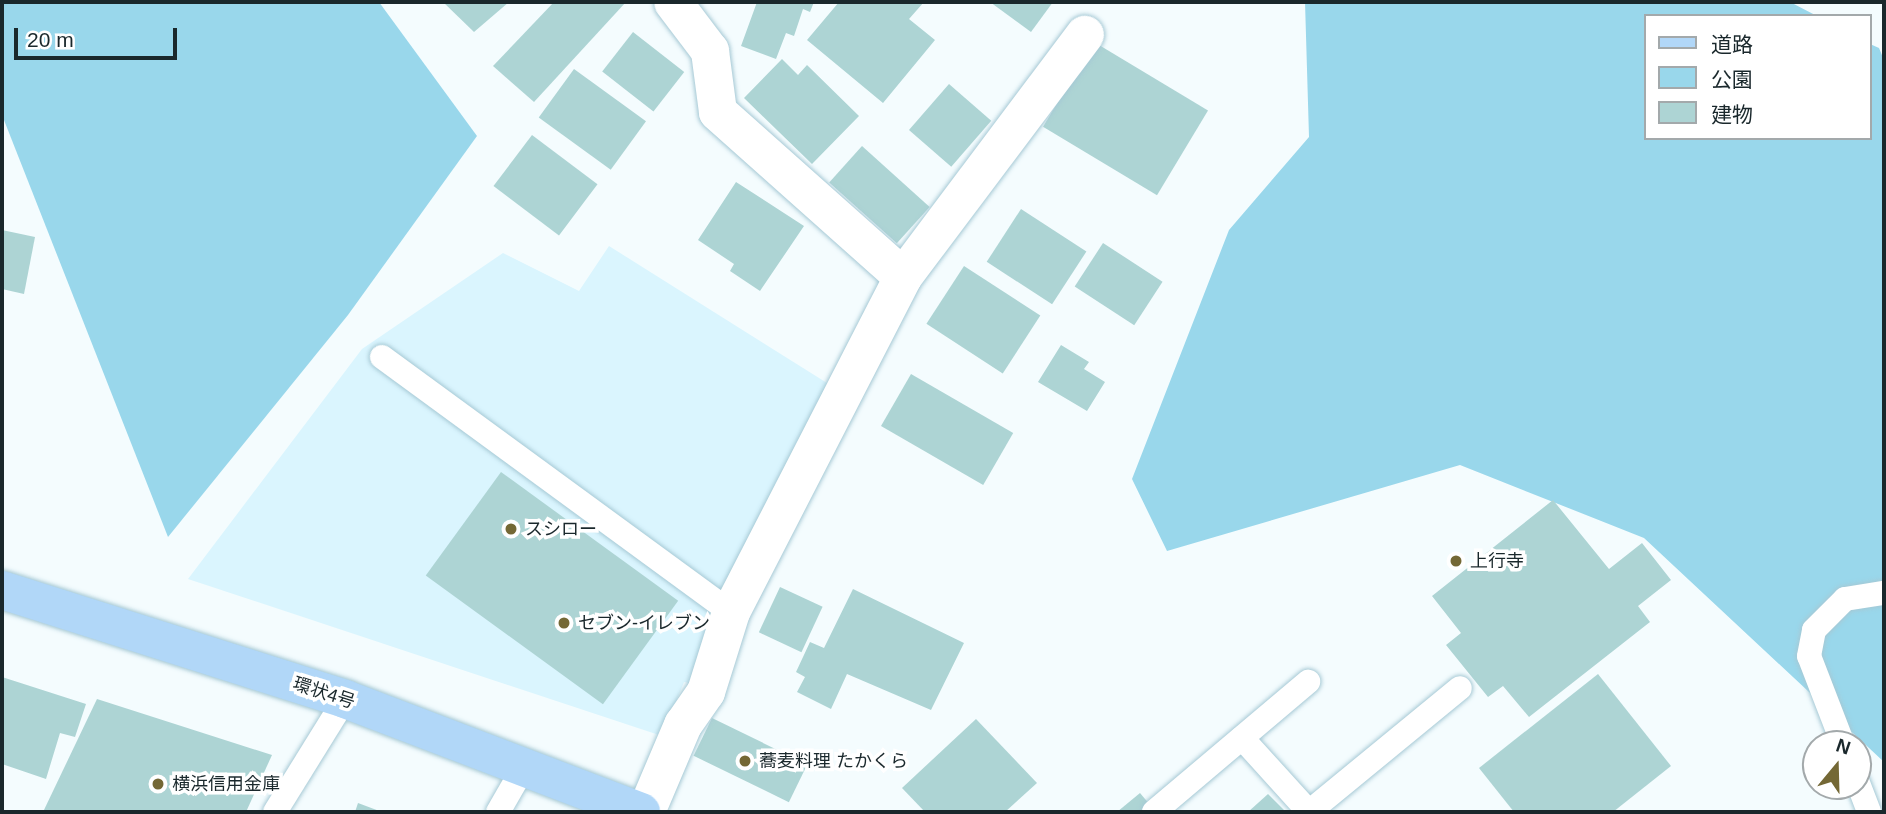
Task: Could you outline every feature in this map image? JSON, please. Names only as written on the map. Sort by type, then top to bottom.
[{"type":"main road","name":"環状4号","points":[[2,590],[345,699],[644,812]]},
{"type":"street","points":[[673,2],[710,51],[718,112],[904,277]]},
{"type":"street","points":[[644,812],[683,725],[706,692],[731,612],[904,277],[1085,35]]},
{"type":"lane","points":[[382,357],[731,612]]},
{"type":"lane","points":[[1838,730],[1809,656],[1814,630],[1845,599],[1884,593]]},
{"type":"lane","points":[[1154,812],[1308,682]]},
{"type":"lane","points":[[1242,738],[1309,812],[1460,688]]},
{"type":"lane","points":[[275,812],[345,699]]},
{"type":"lane","points":[[498,812],[525,765]]},
{"type":"shaded area","points":[[609,246],[827,383],[697,684],[684,682],[662,736],[188,579],[362,349],[503,253],[579,291]]},
{"type":"green space","points":[[2,2],[379,2],[477,136],[348,315],[168,537],[2,115]]},
{"type":"green space","points":[[1305,2],[1790,2],[1813,14],[1644,14],[1644,140],[1872,140],[1872,45],[1879,48],[1884,60],[1884,762],[1872,751],[1872,730],[1850,730],[1644,538],[1460,465],[1167,551],[1132,479],[1229,230],[1309,137]]},
{"type":"building","points":[[443,2],[509,2],[474,32]]},
{"type":"building","points":[[554,2],[626,2],[534,102],[493,66]]},
{"type":"building","points":[[757,2],[814,2],[810,12],[803,9],[794,36],[786,33],[776,59],[741,46]]},
{"type":"building","points":[[839,2],[924,2],[909,19],[935,40],[883,103],[807,40]]},
{"type":"building","points":[[990,2],[1053,2],[1031,32]]},
{"type":"building","points":[[633,32],[684,72],[653,111],[602,71]]},
{"type":"building","points":[[1094,42],[1208,111],[1157,195],[1043,127]]},
{"type":"building","points":[[782,59],[798,75],[807,65],[859,116],[812,164],[744,98]]},
{"type":"building","points":[[574,69],[646,121],[611,170],[539,118]]},
{"type":"building","points":[[949,84],[991,121],[951,167],[909,130]]},
{"type":"building","points":[[532,135],[597,184],[559,235],[493,186]]},
{"type":"building","points":[[862,146],[930,207],[897,243],[829,182]]},
{"type":"building","points":[[736,182],[804,226],[760,291],[730,271],[734,264],[698,240]]},
{"type":"building","points":[[1021,209],[1086,251],[1052,304],[987,262]]},
{"type":"building","points":[[2,230],[35,237],[24,294],[2,289]]},
{"type":"building","points":[[1103,243],[1163,282],[1134,325],[1075,287]]},
{"type":"building","points":[[964,266],[1040,316],[1003,373],[926,324]]},
{"type":"building","points":[[1061,345],[1089,362],[1084,369],[1105,382],[1087,411],[1038,382]]},
{"type":"building","points":[[911,374],[1013,433],[983,485],[881,426]]},
{"type":"building","points":[[501,472],[678,601],[603,704],[426,576]]},
{"type":"building","points":[[1553,500],[1609,569],[1642,543],[1671,580],[1638,606],[1650,622],[1529,717],[1503,686],[1488,697],[1446,645],[1461,633],[1432,596]]},
{"type":"building","points":[[780,587],[823,607],[801,652],[759,632]]},
{"type":"building","points":[[853,589],[964,643],[931,710],[847,674],[831,709],[797,692],[805,677],[796,672],[810,642],[824,648]]},
{"type":"building","points":[[1598,674],[1671,766],[1613,812],[1514,812],[1479,768]]},
{"type":"building","points":[[2,677],[86,704],[75,737],[60,733],[46,779],[2,764]]},
{"type":"building","name":"横浜信用金庫","points":[[97,699],[272,755],[246,812],[43,812]]},
{"type":"building","points":[[712,718],[807,764],[789,802],[694,756]]},
{"type":"building","points":[[976,719],[1037,783],[1005,812],[925,812],[902,788]]},
{"type":"building","points":[[1140,793],[1156,812],[1117,812]]},
{"type":"building","points":[[1268,794],[1286,812],[1248,812]]},
{"type":"building","points":[[358,803],[382,812],[355,812]]},
{"type":"place","name":"スシロー","points":[[511,529]]},
{"type":"place","name":"上行寺","points":[[1456,561]]},
{"type":"place","name":"セブン-イレブン","points":[[564,623]]},
{"type":"place","name":"蕎麦料理 たかくら","points":[[745,761]]},
{"type":"place","name":"横浜信用金庫","points":[[158,784]]}]
